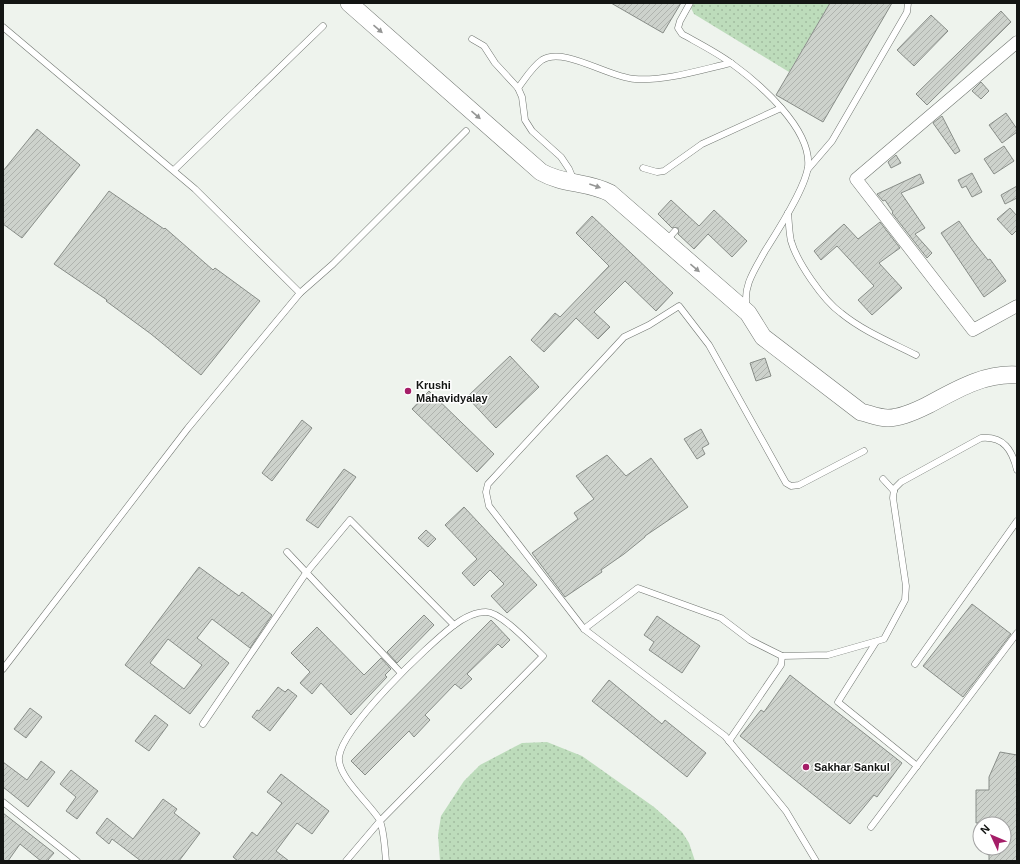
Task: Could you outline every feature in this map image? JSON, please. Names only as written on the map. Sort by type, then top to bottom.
[{"type":"main road","points":[[349,3],[542,172],[553,179],[587,184],[610,193],[670,236],[748,313],[763,337],[861,412],[876,417],[889,418],[901,416],[918,410],[976,381],[1008,374],[1017,375]]},
{"type":"street","points":[[1017,42],[856,179],[973,330],[1017,306]]},
{"type":"lane","points":[[690,3],[680,21],[678,28],[682,34],[731,63],[781,108],[800,134],[807,151],[808,168]]},
{"type":"lane","points":[[748,313],[745,300],[749,282],[788,213],[808,168],[832,141],[907,12],[908,3]]},
{"type":"lane","points":[[174,170],[323,26]]},
{"type":"lane","points":[[3,27],[174,170],[236,228],[300,293]]},
{"type":"lane","points":[[472,39],[484,46],[495,63],[518,88],[522,97],[525,120],[532,131],[561,156],[569,169],[574,183]]},
{"type":"lane","points":[[518,88],[532,69],[543,60],[555,56],[568,58],[619,77],[635,79],[656,79],[731,63]]},
{"type":"lane","points":[[643,168],[657,172],[664,171],[702,144],[781,108]]},
{"type":"lane","points":[[3,669],[188,428],[300,293],[333,264],[466,130]]},
{"type":"lane","points":[[788,213],[790,240],[796,254],[812,281],[840,313],[872,333],[916,355]]},
{"type":"lane","points":[[816,861],[786,811],[725,736],[584,629],[488,506],[486,492],[488,484],[624,337],[649,325],[679,306],[709,344],[783,480],[791,486],[800,485],[864,451]]},
{"type":"lane","points":[[584,629],[638,588],[721,618],[750,640],[782,656],[828,655],[884,640],[905,600],[906,586],[893,498],[894,491],[901,482],[981,438],[991,437],[1001,441],[1008,448],[1017,470]]},
{"type":"lane","points":[[883,479],[894,491]]},
{"type":"lane","points":[[203,724],[306,573],[350,520],[454,625]]},
{"type":"lane","points":[[915,664],[1017,521]]},
{"type":"lane","points":[[287,552],[401,674]]},
{"type":"lane","points":[[346,861],[380,821],[543,656],[498,616],[488,612],[476,613],[454,625],[401,674],[359,720],[342,743],[339,758],[343,773],[380,821],[386,861]]},
{"type":"lane","points":[[871,827],[1017,633]]},
{"type":"lane","points":[[876,642],[838,702],[917,766]]},
{"type":"lane","points":[[729,741],[781,665],[782,656]]},
{"type":"lane","points":[[3,802],[77,861]]},
{"type":"green space","points":[[694,3],[830,3],[789,72],[694,14],[691,8]]},
{"type":"green space","points":[[547,742],[582,756],[654,807],[682,832],[689,843],[695,861],[440,861],[438,835],[441,816],[464,781],[480,765],[522,743]]},
{"type":"building","points":[[611,3],[681,3],[663,33]]},
{"type":"building","points":[[830,3],[892,3],[823,122],[776,95]]},
{"type":"building","points":[[1001,11],[1011,22],[927,105],[916,94]]},
{"type":"building","points":[[931,15],[948,31],[914,66],[897,50]]},
{"type":"building","points":[[981,82],[989,91],[981,99],[972,91]]},
{"type":"building","points":[[1006,113],[1017,129],[1017,132],[1002,143],[989,125]]},
{"type":"building","points":[[942,116],[960,151],[955,154],[933,123]]},
{"type":"building","points":[[37,129],[80,165],[22,238],[3,224],[3,171]]},
{"type":"building","points":[[1004,146],[1014,161],[994,174],[984,159]]},
{"type":"building","points":[[896,155],[901,163],[891,168],[888,162]]},
{"type":"building","points":[[972,173],[982,192],[972,197],[966,186],[962,188],[958,180]]},
{"type":"building","points":[[920,174],[924,183],[901,193],[925,228],[915,234],[932,253],[927,258],[892,213],[893,212],[885,200],[883,201],[877,194]]},
{"type":"building","points":[[1017,186],[1017,198],[1005,204],[1001,195]]},
{"type":"building","points":[[109,191],[164,229],[165,228],[213,270],[215,268],[260,301],[201,375],[151,334],[106,301],[107,300],[54,264]]},
{"type":"building","points":[[671,200],[699,226],[714,210],[747,241],[732,257],[708,234],[694,249],[678,234],[678,228],[672,228],[658,214]]},
{"type":"building","points":[[1010,208],[1017,216],[1017,230],[1012,235],[997,219]]},
{"type":"building","points":[[592,216],[673,293],[656,311],[625,281],[594,312],[610,327],[598,339],[576,318],[544,352],[531,340],[555,313],[560,317],[609,266],[576,233]]},
{"type":"building","points":[[959,221],[973,241],[988,260],[990,259],[1006,281],[984,297],[941,233]]},
{"type":"building","points":[[880,222],[900,248],[879,263],[902,288],[872,315],[858,300],[874,286],[837,246],[821,260],[814,251],[844,224],[858,239]]},
{"type":"building","points":[[510,356],[539,387],[496,428],[467,397]]},
{"type":"building","points":[[765,358],[771,376],[756,381],[750,363]]},
{"type":"building","points":[[429,391],[494,454],[477,472],[412,409]]},
{"type":"building","points":[[302,420],[312,428],[272,481],[262,473]]},
{"type":"building","points":[[701,429],[709,444],[702,448],[705,454],[697,459],[684,439]]},
{"type":"building","points":[[607,455],[626,476],[651,458],[688,507],[645,536],[624,554],[601,570],[602,572],[565,597],[532,553],[578,519],[574,513],[594,499],[576,476]]},
{"type":"building","points":[[344,469],[356,477],[318,528],[306,520]]},
{"type":"building","points":[[464,507],[537,585],[507,613],[491,596],[504,584],[490,570],[474,586],[462,573],[477,559],[445,525]]},
{"type":"building","points":[[426,530],[436,539],[428,547],[418,538]]},
{"type":"building","points":[[199,567],[239,596],[242,592],[272,615],[250,648],[212,619],[197,638],[229,663],[190,714],[125,665]],"holes":[[[168,639],[202,665],[184,689],[150,663]]]},
{"type":"building","points":[[972,604],[1011,634],[963,697],[923,666]]},
{"type":"building","points":[[424,615],[434,625],[397,663],[387,652]]},
{"type":"building","points":[[657,616],[700,646],[682,673],[649,650],[654,642],[644,635]]},
{"type":"building","points":[[491,620],[510,640],[502,648],[498,644],[467,674],[472,679],[461,689],[455,684],[425,715],[430,720],[414,737],[409,731],[365,775],[351,761]]},
{"type":"building","points":[[317,627],[364,675],[381,658],[391,669],[385,675],[387,677],[351,715],[321,683],[312,694],[300,683],[310,672],[291,653]]},
{"type":"building","points":[[790,675],[902,763],[877,797],[874,795],[850,824],[740,736],[761,710],[764,712]]},
{"type":"building","points":[[609,680],[662,724],[665,720],[706,753],[687,777],[592,701]]},
{"type":"building","points":[[278,687],[285,692],[288,689],[297,696],[270,731],[252,717],[257,710],[259,711]]},
{"type":"building","points":[[30,708],[42,717],[26,738],[14,729]]},
{"type":"building","points":[[155,715],[168,725],[149,751],[135,741]]},
{"type":"building","points":[[1000,752],[1017,755],[1017,861],[989,861],[989,856],[1012,856],[1012,816],[976,816],[976,790],[989,790],[989,777]]},
{"type":"building","points":[[41,761],[55,772],[28,807],[3,787],[3,762],[27,780]]},
{"type":"building","points":[[71,770],[98,791],[77,819],[66,811],[76,797],[60,784]]},
{"type":"building","points":[[281,774],[329,811],[312,834],[297,823],[276,851],[289,861],[238,861],[233,857],[252,832],[257,836],[282,803],[267,792]]},
{"type":"building","points":[[163,799],[177,809],[174,813],[200,833],[179,861],[141,861],[112,839],[109,844],[96,833],[107,818],[133,839]]},
{"type":"building","points":[[3,813],[54,853],[47,861],[41,861],[20,844],[8,861],[3,861]]},
{"type":"place","name":"Krushi Mahavidyalay","points":[[408,391]]},
{"type":"place","name":"Sakhar Sankul","points":[[806,767]]}]
